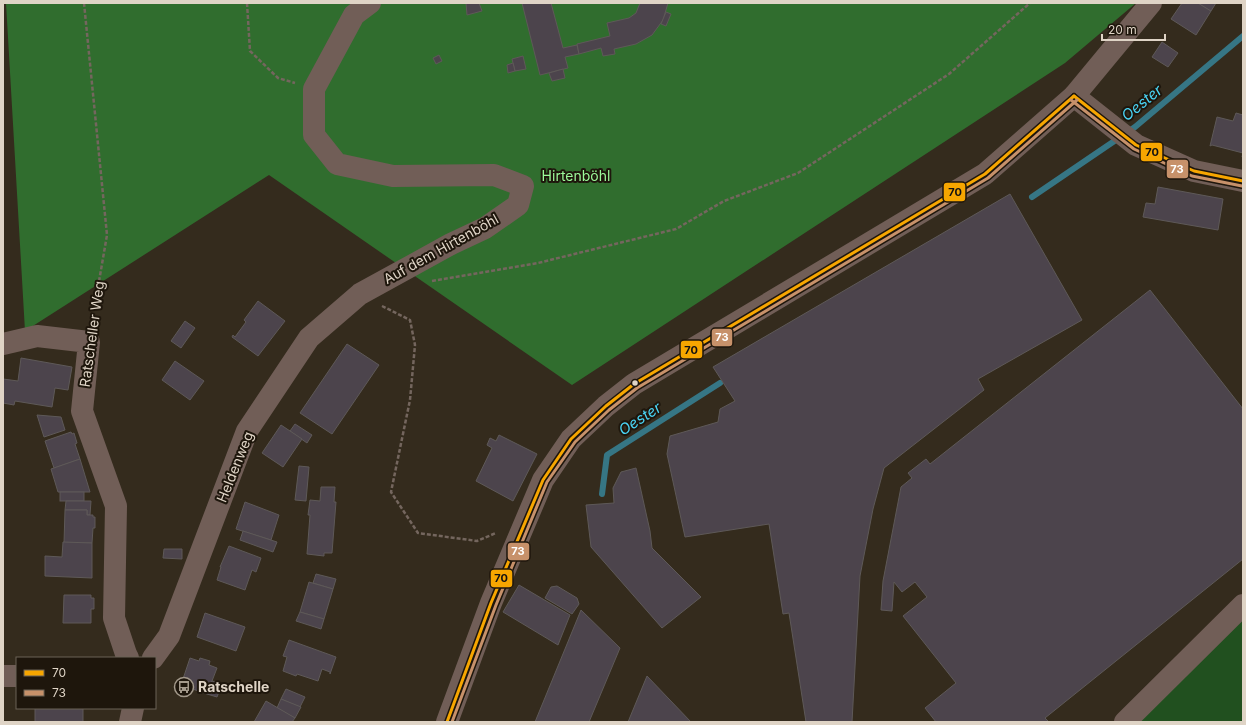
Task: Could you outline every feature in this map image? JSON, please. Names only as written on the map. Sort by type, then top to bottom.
[{"type":"street","name":"Auf dem Hirtenböhl","points":[[367,290],[450,244],[485,228],[518,205],[523,186],[494,175],[392,176],[337,164],[314,135],[314,89],[354,15],[370,3]]},
{"type":"street","points":[[447,722],[491,603],[543,480],[571,439],[606,406],[634,384],[985,174],[1074,96],[1151,3]]},
{"type":"street","points":[[1074,96],[1136,145],[1194,171],[1243,181]]},
{"type":"street","name":"Heldenweg","points":[[154,657],[169,636],[247,431],[309,338],[367,290]]},
{"type":"street","points":[[3,344],[37,336],[89,342]]},
{"type":"street","name":"Ratscheller Weg","points":[[89,342],[82,411],[116,506],[114,618],[128,657]]},
{"type":"street","points":[[1125,722],[1243,605]]},
{"type":"street","points":[[3,676],[16,676]]},
{"type":"street","points":[[130,722],[133,709]]},
{"type":"path","name":"Ratscheller Weg","points":[[84,3],[107,235],[89,342]]},
{"type":"path","points":[[247,3],[250,52],[278,78],[314,89]]},
{"type":"path","points":[[428,281],[538,263],[676,229],[724,200],[798,173],[949,74],[1030,3]]},
{"type":"path","points":[[367,290],[410,320],[415,345],[410,400],[391,492],[418,533],[477,541],[526,520]]},
{"type":"green space","name":"Hirtenböhl","points":[[6,3],[1136,3],[1065,63],[572,385],[269,175],[25,331]]},
{"type":"green space","points":[[1243,615],[1243,722],[1135,722]]},
{"type":"building","points":[[466,3],[479,3],[482,11],[467,15]]},
{"type":"building","points":[[522,3],[551,3],[563,48],[577,45],[579,54],[565,57],[568,68],[540,75]]},
{"type":"building","points":[[640,3],[668,3],[663,20],[652,35],[636,44],[614,49],[615,54],[603,56],[601,48],[579,54],[577,44],[610,36],[607,23],[629,18],[636,13]]},
{"type":"building","points":[[1182,3],[1198,3],[1211,11],[1196,35],[1171,19]]},
{"type":"building","points":[[1198,3],[1216,3],[1211,11]]},
{"type":"building","points":[[666,12],[671,14],[666,26],[661,24]]},
{"type":"building","points":[[1162,42],[1178,53],[1168,67],[1152,57]]},
{"type":"building","points":[[439,55],[442,61],[436,64],[433,58]]},
{"type":"building","points":[[523,56],[526,69],[515,71],[512,59]]},
{"type":"building","points":[[513,63],[515,71],[508,73],[507,65]]},
{"type":"building","points":[[563,69],[565,78],[552,81],[549,73]]},
{"type":"building","points":[[1236,113],[1243,115],[1243,153],[1212,145],[1210,146],[1217,117],[1233,121]]},
{"type":"building","points":[[1158,187],[1223,199],[1218,230],[1143,217],[1146,203],[1155,204]]},
{"type":"building","points":[[1010,194],[1082,320],[978,379],[984,390],[884,468],[873,509],[860,576],[852,722],[806,722],[789,613],[783,614],[769,524],[685,537],[667,454],[670,436],[718,422],[720,409],[735,401],[713,367]]},
{"type":"building","points":[[1150,290],[1243,409],[1243,559],[1045,718],[1049,722],[936,722],[925,708],[956,683],[903,616],[927,597],[915,582],[902,592],[894,582],[892,611],[881,610],[883,581],[901,487],[912,478],[908,473],[926,459],[930,464]]},
{"type":"building","points":[[258,301],[285,321],[258,356],[232,337],[233,335],[235,337],[246,322],[244,320]]},
{"type":"building","points":[[185,321],[195,328],[181,348],[171,341]]},
{"type":"building","points":[[347,344],[379,365],[332,434],[300,413]]},
{"type":"building","points":[[21,358],[72,367],[68,390],[55,388],[52,407],[15,401],[14,405],[3,403],[3,379],[18,381]]},
{"type":"building","points":[[175,361],[204,381],[190,400],[162,380]]},
{"type":"building","points":[[37,415],[61,417],[65,430],[44,437]]},
{"type":"building","points":[[295,424],[312,435],[307,443],[290,431]]},
{"type":"building","points":[[281,425],[302,439],[283,467],[262,453]]},
{"type":"building","points":[[71,432],[72,434],[74,433],[77,443],[75,444],[80,459],[54,468],[45,441]]},
{"type":"building","points":[[499,435],[537,454],[513,501],[476,481],[492,448],[487,445],[490,438],[496,441]]},
{"type":"building","points":[[80,459],[90,492],[58,492],[51,469]]},
{"type":"building","points":[[299,466],[309,467],[306,501],[295,500]]},
{"type":"building","points":[[636,468],[650,531],[652,548],[701,597],[662,628],[591,547],[586,505],[614,503],[613,488],[621,472]]},
{"type":"building","points":[[321,487],[335,487],[334,502],[336,502],[332,553],[324,553],[324,556],[307,554],[310,500],[320,501]]},
{"type":"building","points":[[60,492],[84,492],[84,501],[60,501]]},
{"type":"building","points":[[66,501],[91,501],[90,515],[87,515],[87,510],[65,510]]},
{"type":"building","points":[[245,502],[279,515],[271,540],[236,529]]},
{"type":"building","points":[[65,510],[87,510],[87,515],[93,515],[93,517],[95,517],[95,528],[93,528],[92,543],[64,543]]},
{"type":"building","points":[[243,531],[277,542],[273,552],[240,540]]},
{"type":"building","points":[[63,542],[92,543],[92,578],[45,576],[45,556],[62,557]]},
{"type":"building","points":[[229,546],[261,558],[256,572],[252,570],[245,590],[217,580],[220,567]]},
{"type":"building","points":[[164,549],[182,549],[182,559],[163,558]]},
{"type":"building","points":[[316,574],[336,579],[333,589],[313,583]]},
{"type":"building","points":[[309,582],[333,589],[324,619],[300,612]]},
{"type":"building","points":[[519,585],[570,615],[558,645],[503,612]]},
{"type":"building","points":[[557,586],[577,598],[579,604],[572,614],[545,598],[551,587]]},
{"type":"building","points":[[64,595],[91,595],[91,598],[94,598],[94,609],[91,609],[91,623],[63,623]]},
{"type":"building","points":[[581,610],[620,648],[589,722],[535,722]]},
{"type":"building","points":[[300,612],[324,619],[321,629],[296,621]]},
{"type":"building","points":[[205,613],[245,627],[236,651],[197,637]]},
{"type":"building","points":[[289,640],[336,657],[330,674],[330,672],[322,669],[318,681],[297,674],[296,676],[283,671],[287,657],[283,656]]},
{"type":"building","points":[[190,658],[199,661],[200,658],[210,661],[209,665],[217,668],[207,694],[181,685]]},
{"type":"building","points":[[647,676],[691,722],[628,722]]},
{"type":"building","points":[[212,681],[222,684],[217,697],[207,694]]},
{"type":"building","points":[[286,689],[305,697],[300,707],[281,699]]},
{"type":"building","points":[[281,699],[301,707],[295,718],[277,708]]},
{"type":"building","points":[[266,701],[295,718],[292,722],[254,722]]},
{"type":"building","points":[[35,709],[83,709],[83,722],[35,722]]},
{"type":"waterway","name":"Oester","points":[[1032,197],[1135,127],[1243,36]]},
{"type":"waterway","name":"Oester","points":[[602,494],[607,455],[720,383]]},
{"type":"transit line","name":"70","points":[[1074,96],[1136,145],[1194,171],[1243,181]]},
{"type":"transit line","name":"70","points":[[447,722],[491,603],[543,480],[571,439],[606,406],[634,384],[985,174],[1074,96]]},
{"type":"transit line","name":"73","points":[[1071,100],[1134,149],[1192,176],[1242,186]]},
{"type":"transit line","name":"73","points":[[452,722],[496,605],[547,482],[575,442],[609,410],[637,388],[988,178],[1077,100]]},
{"type":"place","name":"Ratschelle","points":[[184,687]]}]
